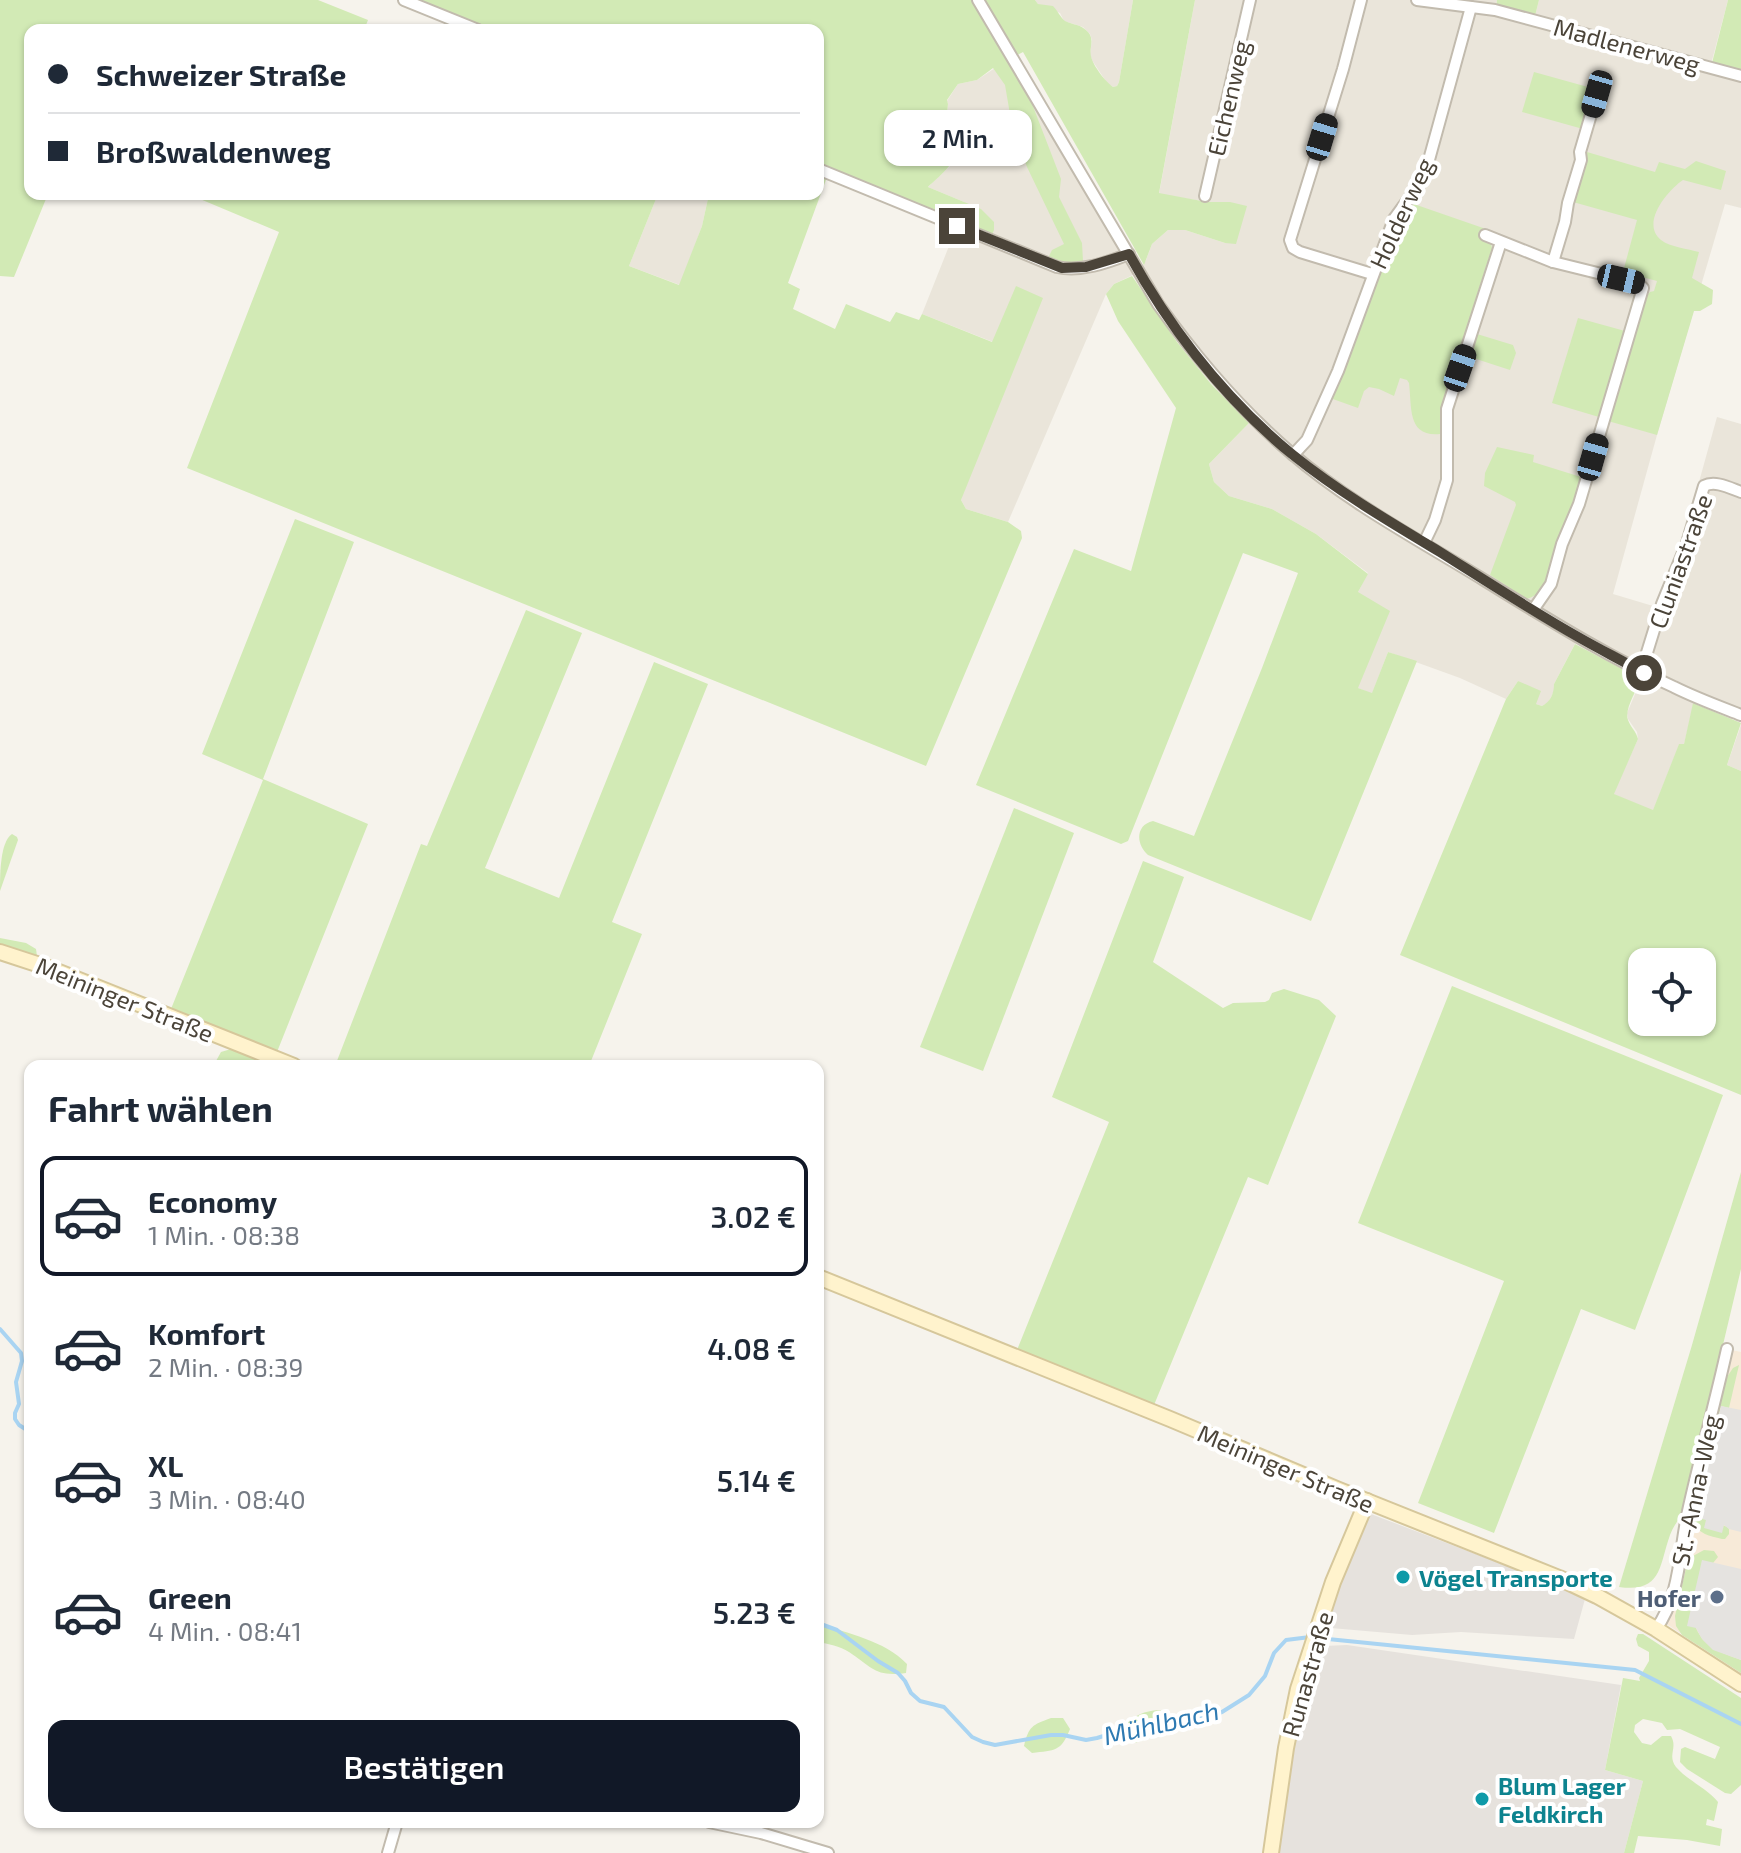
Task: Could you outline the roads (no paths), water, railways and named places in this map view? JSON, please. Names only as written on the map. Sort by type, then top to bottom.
[{"type":"main road","name":"Meininger Straße","points":[[0,952],[49,968],[279,1060]]},
{"type":"main road","name":"Meininger Straße","points":[[824,1279],[1559,1578],[1656,1629],[1741,1684]]},
{"type":"main road","name":"Runastraße","points":[[1271,1853],[1298,1689],[1338,1570],[1367,1501]]},
{"type":"street","points":[[404,0],[463,24]]},
{"type":"street","points":[[978,0],[1158,304],[1217,380],[1253,419],[1293,455],[1357,501],[1533,610],[1674,688],[1741,715]]},
{"type":"street","name":"Eichenweg","points":[[1205,196],[1250,0]]},
{"type":"street","points":[[1361,0],[1340,80],[1290,240],[1293,248],[1300,252],[1372,274]]},
{"type":"street","name":"Madlenerweg","points":[[1417,0],[1495,10],[1741,76]]},
{"type":"street","name":"Holderweg","points":[[1293,455],[1307,440],[1326,398],[1397,212],[1424,178],[1471,7]]},
{"type":"street","points":[[1553,262],[1597,94]]},
{"type":"street","points":[[824,171],[1057,267],[1086,267],[1129,254]]},
{"type":"street","points":[[1485,235],[1553,262],[1642,286],[1579,504],[1562,544],[1551,584],[1533,610]]},
{"type":"street","points":[[1424,543],[1435,520],[1447,480],[1447,409],[1501,242]]},
{"type":"street","name":"Cluniastraße","points":[[1637,669],[1645,659],[1704,486],[1714,483],[1741,492]]},
{"type":"street","name":"St.-Anna-Weg","points":[[1656,1629],[1666,1615],[1674,1592],[1687,1514],[1727,1349]]},
{"type":"street","points":[[388,1853],[395,1828]]},
{"type":"street","points":[[737,1828],[828,1853]]},
{"type":"waterway","name":"Mühlbach","points":[[0,1329],[21,1353],[16,1382],[19,1404],[15,1419],[24,1428]]},
{"type":"waterway","name":"Mühlbach","points":[[824,1625],[837,1630],[898,1673],[920,1701],[944,1707],[972,1737],[995,1745],[1051,1735],[1086,1740],[1222,1712],[1249,1695],[1265,1676],[1274,1653],[1286,1640],[1310,1637]]},
{"type":"waterway","name":"Mühlbach","points":[[1318,1638],[1635,1670],[1741,1724]]},
{"type":"place","name":"Vögel Transporte","points":[[1403,1577]]},
{"type":"place","name":"Hofer","points":[[1717,1597]]},
{"type":"place","name":"Blum Lager Feldkirch","points":[[1482,1799]]}]
